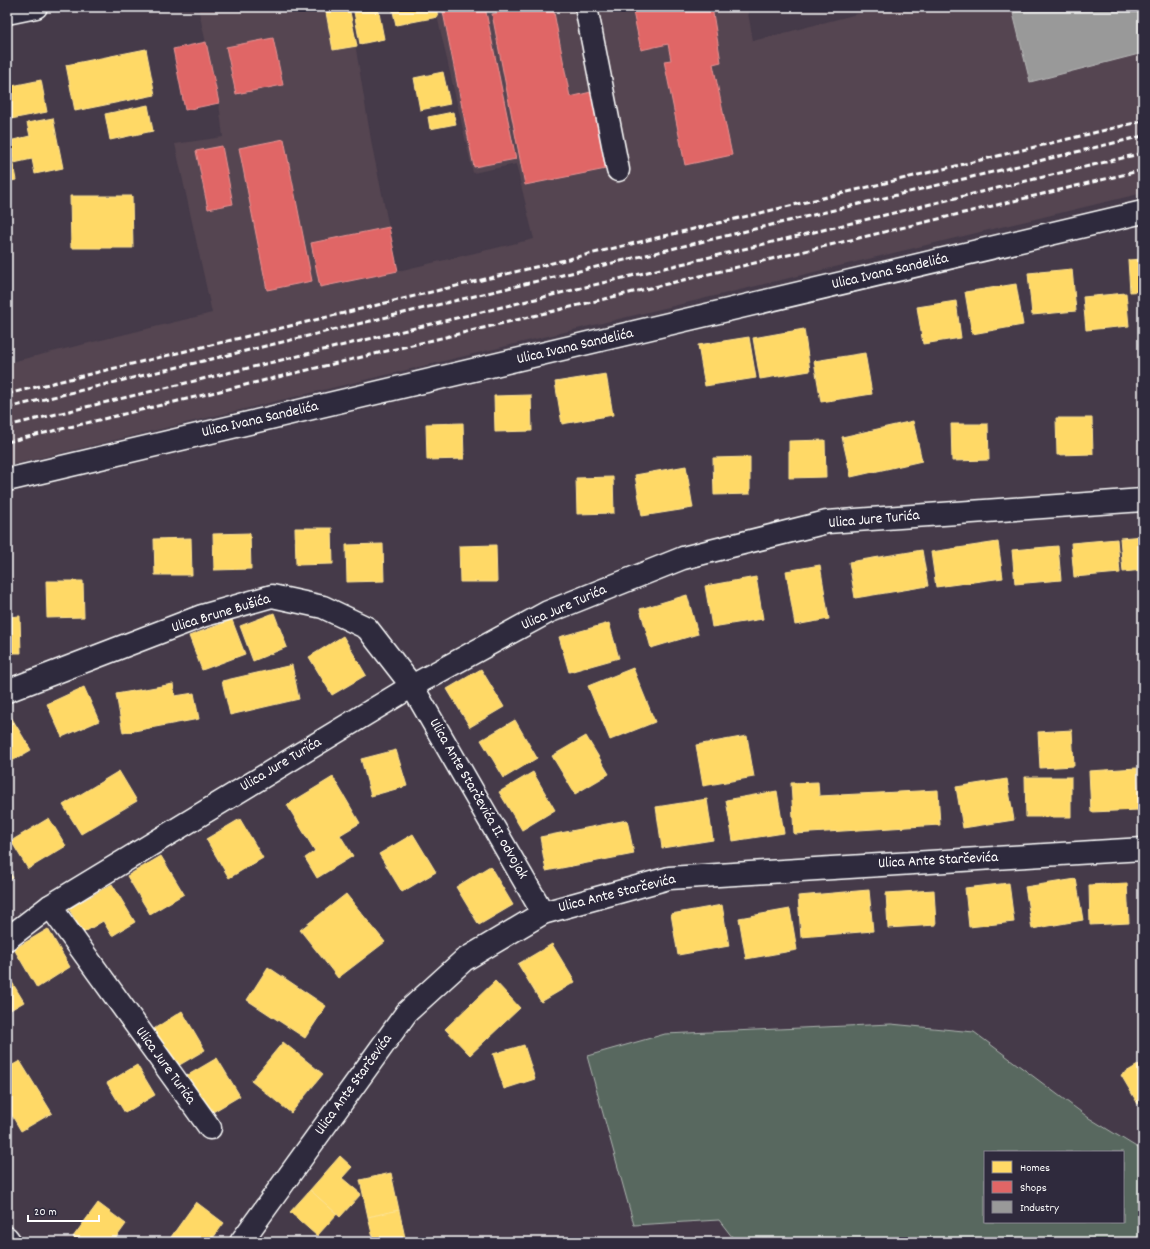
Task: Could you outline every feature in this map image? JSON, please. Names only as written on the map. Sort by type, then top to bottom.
[{"type":"street","points":[[7,13],[36,7]]},
{"type":"street","points":[[586,7],[618,170]]},
{"type":"street","name":"Ulica Ivana Sandelića","points":[[7,480],[1143,212]]},
{"type":"street","name":"Ulica Jure Turića","points":[[7,939],[50,906],[412,686],[548,612],[683,558],[827,522],[1143,500]]},
{"type":"street","name":"Ulica Brune Bušića","points":[[7,691],[202,616],[272,596],[323,607],[367,628],[412,686]]},
{"type":"street","name":"Ulica Ante Starčevića II. odvojak","points":[[412,686],[543,913]]},
{"type":"street","name":"Ulica Ante Starčevića","points":[[241,1242],[407,1012],[464,960],[543,913],[669,878],[1143,849]]},
{"type":"street","name":"Ulica Jure Turića","points":[[50,906],[210,1128]]},
{"type":"street","points":[[7,1238],[10,1242]]},
{"type":"shaded area","points":[[198,7],[349,7],[372,146],[398,271],[534,239],[516,164],[473,173],[435,7],[747,7],[753,41],[884,7],[1143,7],[1143,193],[7,466],[7,363],[212,313],[175,144],[223,137],[219,103]]},
{"type":"green space","points":[[891,1024],[974,1032],[1089,1118],[1143,1151],[1143,1242],[736,1242],[719,1220],[634,1225],[587,1056],[665,1034]]},
{"type":"building: Homes","points":[[325,7],[349,7],[357,46],[333,50]]},
{"type":"building: Homes","points":[[392,7],[436,7],[438,17],[396,25]]},
{"type":"building: Homes","points":[[378,8],[384,39],[360,44],[354,12]]},
{"type":"building: Homes","points":[[146,49],[155,95],[75,111],[66,65]]},
{"type":"building: Homes","points":[[443,72],[450,104],[420,110],[414,78]]},
{"type":"building: Homes","points":[[41,80],[47,112],[11,119],[7,101],[7,87]]},
{"type":"building: Homes","points":[[148,105],[153,131],[110,140],[105,114]]},
{"type":"building: Homes","points":[[453,112],[456,124],[430,129],[428,117]]},
{"type":"building: Homes","points":[[53,118],[63,168],[35,174],[32,159],[14,163],[9,141],[30,136],[27,123]]},
{"type":"building: Homes","points":[[7,134],[16,180],[7,182]]},
{"type":"building: Homes","points":[[70,196],[132,196],[133,248],[71,248]]},
{"type":"building: Homes","points":[[1143,259],[1143,291],[1130,292],[1128,260]]},
{"type":"building: Homes","points":[[1072,269],[1076,311],[1032,315],[1028,273]]},
{"type":"building: Homes","points":[[1016,284],[1023,325],[972,334],[965,292]]},
{"type":"building: Homes","points":[[1126,293],[1129,326],[1086,330],[1083,297]]},
{"type":"building: Homes","points":[[956,301],[961,338],[923,344],[917,307]]},
{"type":"building: Homes","points":[[804,329],[810,371],[760,379],[753,338]]},
{"type":"building: Homes","points":[[749,337],[756,378],[705,386],[698,345]]},
{"type":"building: Homes","points":[[865,353],[872,394],[821,402],[814,361]]},
{"type":"building: Homes","points":[[606,374],[613,415],[562,424],[555,382]]},
{"type":"building: Homes","points":[[531,395],[532,431],[495,432],[494,396]]},
{"type":"building: Homes","points":[[1056,418],[1092,418],[1093,454],[1057,455]]},
{"type":"building: Homes","points":[[913,421],[922,461],[851,477],[842,437]]},
{"type":"building: Homes","points":[[463,423],[464,459],[427,460],[426,424]]},
{"type":"building: Homes","points":[[951,424],[988,424],[989,460],[952,461]]},
{"type":"building: Homes","points":[[825,440],[826,477],[789,478],[789,441]]},
{"type":"building: Homes","points":[[750,457],[750,494],[714,495],[713,458]]},
{"type":"building: Homes","points":[[686,466],[693,508],[642,516],[635,475]]},
{"type":"building: Homes","points":[[613,477],[614,513],[577,514],[576,478]]},
{"type":"building: Homes","points":[[295,528],[332,528],[333,564],[296,565]]},
{"type":"building: Homes","points":[[250,533],[251,569],[214,570],[213,534]]},
{"type":"building: Homes","points":[[1143,536],[1143,570],[1123,572],[1120,538]]},
{"type":"building: Homes","points":[[191,538],[192,575],[155,575],[154,539]]},
{"type":"building: Homes","points":[[1117,539],[1120,573],[1074,577],[1071,543]]},
{"type":"building: Homes","points":[[998,542],[1003,578],[936,587],[931,552]]},
{"type":"building: Homes","points":[[383,544],[384,581],[347,582],[346,545]]},
{"type":"building: Homes","points":[[496,545],[497,582],[460,582],[459,546]]},
{"type":"building: Homes","points":[[1058,546],[1061,580],[1015,584],[1012,550]]},
{"type":"building: Homes","points":[[922,550],[928,586],[855,598],[849,562]]},
{"type":"building: Homes","points":[[820,565],[829,619],[795,625],[786,571]]},
{"type":"building: Homes","points":[[756,577],[763,619],[712,627],[705,586]]},
{"type":"building: Homes","points":[[46,581],[83,581],[84,617],[47,618]]},
{"type":"building: Homes","points":[[687,595],[698,634],[651,648],[640,609]]},
{"type":"building: Homes","points":[[274,613],[287,647],[253,661],[240,626]]},
{"type":"building: Homes","points":[[20,616],[21,653],[7,653],[7,617]]},
{"type":"building: Homes","points":[[232,620],[245,654],[202,670],[189,636]]},
{"type":"building: Homes","points":[[609,623],[619,658],[569,672],[559,637]]},
{"type":"building: Homes","points":[[343,636],[366,675],[332,695],[309,657]]},
{"type":"building: Homes","points":[[292,665],[299,699],[230,715],[222,681]]},
{"type":"building: Homes","points":[[633,668],[655,722],[610,740],[588,686]]},
{"type":"building: Homes","points":[[481,669],[504,707],[470,727],[447,689]]},
{"type":"building: Homes","points":[[173,684],[175,696],[194,693],[199,719],[123,733],[116,694]]},
{"type":"building: Homes","points":[[84,687],[99,721],[62,737],[47,704]]},
{"type":"building: Homes","points":[[8,712],[31,750],[7,764],[7,713]]},
{"type":"building: Homes","points":[[515,720],[537,758],[504,778],[481,740]]},
{"type":"building: Homes","points":[[1072,730],[1074,766],[1040,768],[1038,732]]},
{"type":"building: Homes","points":[[586,736],[609,774],[575,794],[552,756]]},
{"type":"building: Homes","points":[[747,736],[754,777],[703,786],[696,745]]},
{"type":"building: Homes","points":[[396,750],[407,786],[371,796],[361,759]]},
{"type":"building: Homes","points":[[1137,768],[1139,810],[1091,812],[1089,771]]},
{"type":"building: Homes","points":[[119,771],[137,801],[81,834],[63,805]]},
{"type":"building: Homes","points":[[533,772],[555,810],[522,830],[499,792]]},
{"type":"building: Homes","points":[[333,777],[360,823],[340,835],[353,856],[317,878],[305,858],[315,851],[287,805]]},
{"type":"building: Homes","points":[[1025,777],[1071,777],[1071,817],[1026,817]]},
{"type":"building: Homes","points":[[1007,779],[1014,820],[963,828],[956,787]]},
{"type":"building: Homes","points":[[818,782],[819,796],[938,790],[940,825],[794,834],[791,783]]},
{"type":"building: Homes","points":[[777,791],[784,833],[733,841],[726,800]]},
{"type":"building: Homes","points":[[707,799],[713,840],[662,848],[656,807]]},
{"type":"building: Homes","points":[[49,818],[66,846],[28,869],[11,841]]},
{"type":"building: Homes","points":[[240,819],[263,858],[229,878],[206,839]]},
{"type":"building: Homes","points":[[627,820],[634,854],[546,871],[540,837]]},
{"type":"building: Homes","points":[[413,834],[436,872],[402,892],[379,854]]},
{"type":"building: Homes","points":[[161,856],[184,894],[150,914],[127,876]]},
{"type":"building: Homes","points":[[490,866],[513,905],[479,925],[456,887]]},
{"type":"building: Homes","points":[[7,867],[13,878],[7,881]]},
{"type":"building: Homes","points":[[1076,879],[1083,920],[1032,929],[1025,887]]},
{"type":"building: Homes","points":[[1009,883],[1014,922],[969,927],[965,888]]},
{"type":"building: Homes","points":[[1127,883],[1129,923],[1090,925],[1089,885]]},
{"type":"building: Homes","points":[[112,884],[135,922],[112,936],[103,921],[83,933],[69,909]]},
{"type":"building: Homes","points":[[869,890],[873,931],[801,937],[798,896]]},
{"type":"building: Homes","points":[[934,890],[936,925],[888,928],[886,893]]},
{"type":"building: Homes","points":[[346,894],[385,942],[338,978],[300,930]]},
{"type":"building: Homes","points":[[722,905],[729,946],[678,955],[671,914]]},
{"type":"building: Homes","points":[[790,909],[797,950],[746,959],[739,918]]},
{"type":"building: Homes","points":[[48,929],[70,967],[37,988],[14,949]]},
{"type":"building: Homes","points":[[552,944],[575,982],[541,1002],[518,964]]},
{"type":"building: Homes","points":[[268,967],[326,1006],[305,1038],[247,1000]]},
{"type":"building: Homes","points":[[7,974],[24,1002],[7,1012]]},
{"type":"building: Homes","points":[[495,981],[520,1008],[470,1055],[445,1029]]},
{"type":"building: Homes","points":[[182,1011],[205,1050],[171,1070],[149,1032]]},
{"type":"building: Homes","points":[[283,1042],[323,1074],[291,1113],[251,1081]]},
{"type":"building: Homes","points":[[524,1045],[535,1079],[504,1089],[493,1054]]},
{"type":"building: Homes","points":[[217,1058],[240,1096],[206,1116],[183,1078]]},
{"type":"building: Homes","points":[[20,1061],[52,1113],[21,1131],[7,1107],[7,1068]]},
{"type":"building: Homes","points":[[1143,1062],[1143,1100],[1138,1104],[1121,1075]]},
{"type":"building: Homes","points":[[137,1065],[155,1095],[125,1113],[107,1083]]},
{"type":"building: Homes","points":[[340,1156],[352,1167],[342,1178],[361,1194],[340,1217],[310,1190]]},
{"type":"building: Homes","points":[[391,1173],[399,1210],[368,1217],[360,1180]]},
{"type":"building: Homes","points":[[310,1190],[337,1214],[317,1236],[290,1212]]},
{"type":"building: Homes","points":[[196,1202],[224,1223],[210,1242],[178,1242],[171,1237]]},
{"type":"building: Homes","points":[[98,1203],[126,1224],[113,1242],[80,1242],[73,1237]]},
{"type":"building: Homes","points":[[399,1210],[406,1242],[374,1242],[368,1217]]},
{"type":"building: Shops","points":[[442,7],[485,7],[516,159],[474,167]]},
{"type":"building: Shops","points":[[525,7],[553,7],[570,97],[591,92],[606,169],[525,185],[492,14]]},
{"type":"building: Shops","points":[[632,7],[712,7],[721,62],[713,64],[732,155],[685,165],[664,61],[671,60],[668,44],[641,50]]},
{"type":"building: Shops","points":[[273,38],[283,85],[236,94],[226,47]]},
{"type":"building: Shops","points":[[206,42],[219,103],[185,110],[173,49]]},
{"type":"building: Shops","points":[[284,139],[312,281],[267,290],[239,148]]},
{"type":"building: Shops","points":[[222,146],[233,204],[208,209],[196,151]]},
{"type":"building: Shops","points":[[389,227],[398,271],[320,287],[311,243]]},
{"type":"building: Industry","points":[[1036,7],[1143,7],[1143,53],[1030,82],[1013,13]]},
{"type":"railway","points":[[7,394],[1143,121]]},
{"type":"railway","points":[[7,408],[1143,136]]},
{"type":"railway","points":[[7,426],[1143,153]]},
{"type":"railway","points":[[7,442],[1143,170]]}]
